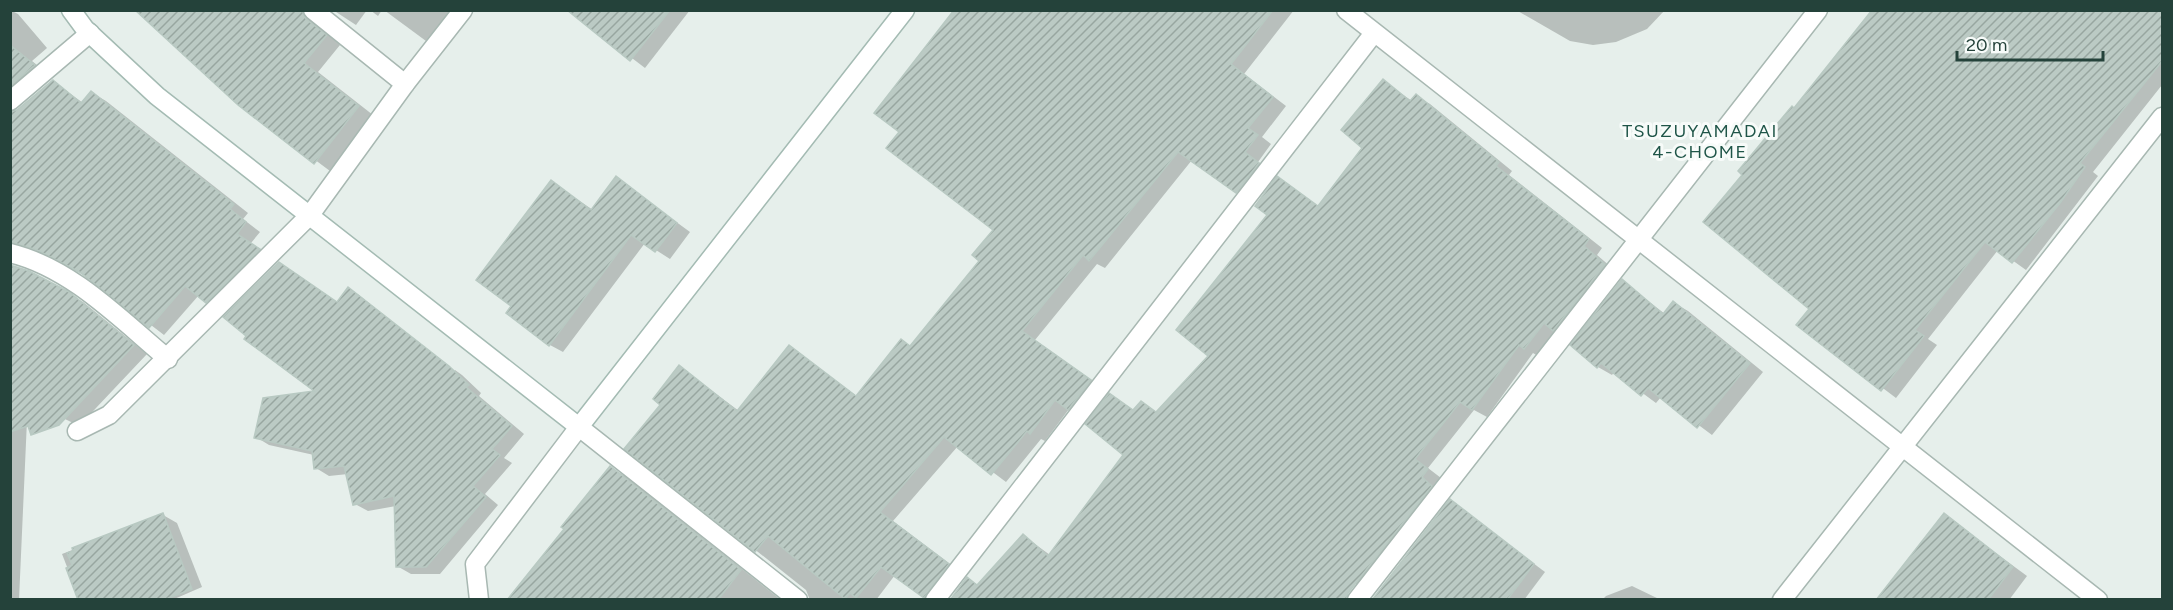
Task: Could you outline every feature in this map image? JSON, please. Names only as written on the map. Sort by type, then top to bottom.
[{"type":"street","points":[[71,10],[90,33],[157,96],[798,600]]},
{"type":"street","points":[[313,10],[405,84]]},
{"type":"street","points":[[77,431],[109,415],[168,359],[310,215],[405,84],[463,10]]},
{"type":"street","points":[[479,600],[475,564],[579,427],[905,10]]},
{"type":"street","points":[[1346,10],[2098,600]]},
{"type":"street","points":[[1357,600],[1818,10]]},
{"type":"street","points":[[10,101],[90,33]]},
{"type":"street","points":[[935,600],[1374,33]]},
{"type":"street","points":[[1782,600],[2163,117]]},
{"type":"street","points":[[10,254],[30,258],[77,284],[168,359]]},
{"type":"building","points":[[135,10],[302,10],[306,19],[327,35],[304,63],[359,106],[314,164],[238,105]]},
{"type":"building","points":[[567,10],[670,10],[630,61]]},
{"type":"building","points":[[954,10],[1273,10],[1231,64],[1273,97],[1248,128],[1258,135],[1245,152],[1259,163],[1236,193],[1178,152],[1089,261],[1083,255],[1022,331],[1091,380],[1068,410],[1055,400],[1030,434],[1027,431],[991,475],[944,437],[880,512],[949,564],[924,598],[881,567],[856,598],[850,593],[845,599],[768,536],[755,552],[624,449],[660,405],[653,399],[679,365],[737,411],[789,345],[856,396],[901,339],[910,346],[979,261],[972,255],[993,230],[886,148],[899,132],[874,113]]},
{"type":"building","points":[[1872,10],[2163,10],[2163,60],[2080,163],[2085,167],[2060,203],[2012,263],[1985,242],[1915,330],[1924,336],[1881,391],[1796,325],[1809,309],[1703,222],[1742,175],[1738,171],[1792,106],[1794,108]]},
{"type":"building","points":[[10,45],[35,65],[10,86]]},
{"type":"building","points":[[1383,79],[1410,101],[1416,94],[1499,162],[1496,166],[1589,239],[1584,246],[1605,264],[1553,331],[1544,323],[1524,349],[1519,345],[1472,410],[1460,402],[1415,459],[1428,469],[1422,477],[1432,486],[1348,593],[1346,600],[950,600],[967,577],[977,585],[1023,534],[1048,556],[1123,455],[1085,424],[1109,393],[1133,410],[1141,401],[1156,412],[1208,356],[1176,330],[1267,215],[1255,206],[1277,176],[1318,206],[1362,148],[1341,130]]},
{"type":"building","points":[[53,80],[81,103],[91,91],[234,204],[230,209],[246,222],[237,234],[260,249],[206,303],[185,286],[149,328],[81,273],[37,250],[10,242],[10,112],[17,110]]},
{"type":"building","points":[[616,176],[677,223],[655,252],[631,235],[549,346],[506,313],[511,306],[476,280],[551,180],[591,210]]},
{"type":"building","points":[[279,262],[337,302],[348,287],[449,366],[469,385],[466,387],[512,426],[492,449],[500,455],[473,486],[486,497],[426,567],[396,567],[394,496],[353,505],[344,466],[314,469],[312,451],[254,438],[263,398],[314,391],[244,339],[246,336],[223,317]]},
{"type":"building","points":[[10,265],[29,271],[69,292],[134,345],[59,425],[31,435],[28,426],[10,432]]},
{"type":"building","points":[[1622,279],[1663,314],[1673,301],[1750,363],[1697,428],[1648,388],[1641,396],[1601,363],[1597,368],[1570,345]]},
{"type":"building","points":[[610,466],[741,570],[718,600],[507,600],[564,529],[561,527]]},
{"type":"building","points":[[1450,499],[1534,564],[1507,600],[1372,600]]},
{"type":"building","points":[[163,513],[192,589],[164,600],[78,600],[66,568],[72,565],[67,553],[73,551],[72,548]]},
{"type":"building","points":[[1944,513],[2013,567],[1988,600],[1876,600]]},
{"type":"district","name":"TSUZUYAMADAI 4-CHOME","points":[[1700,141]]}]
